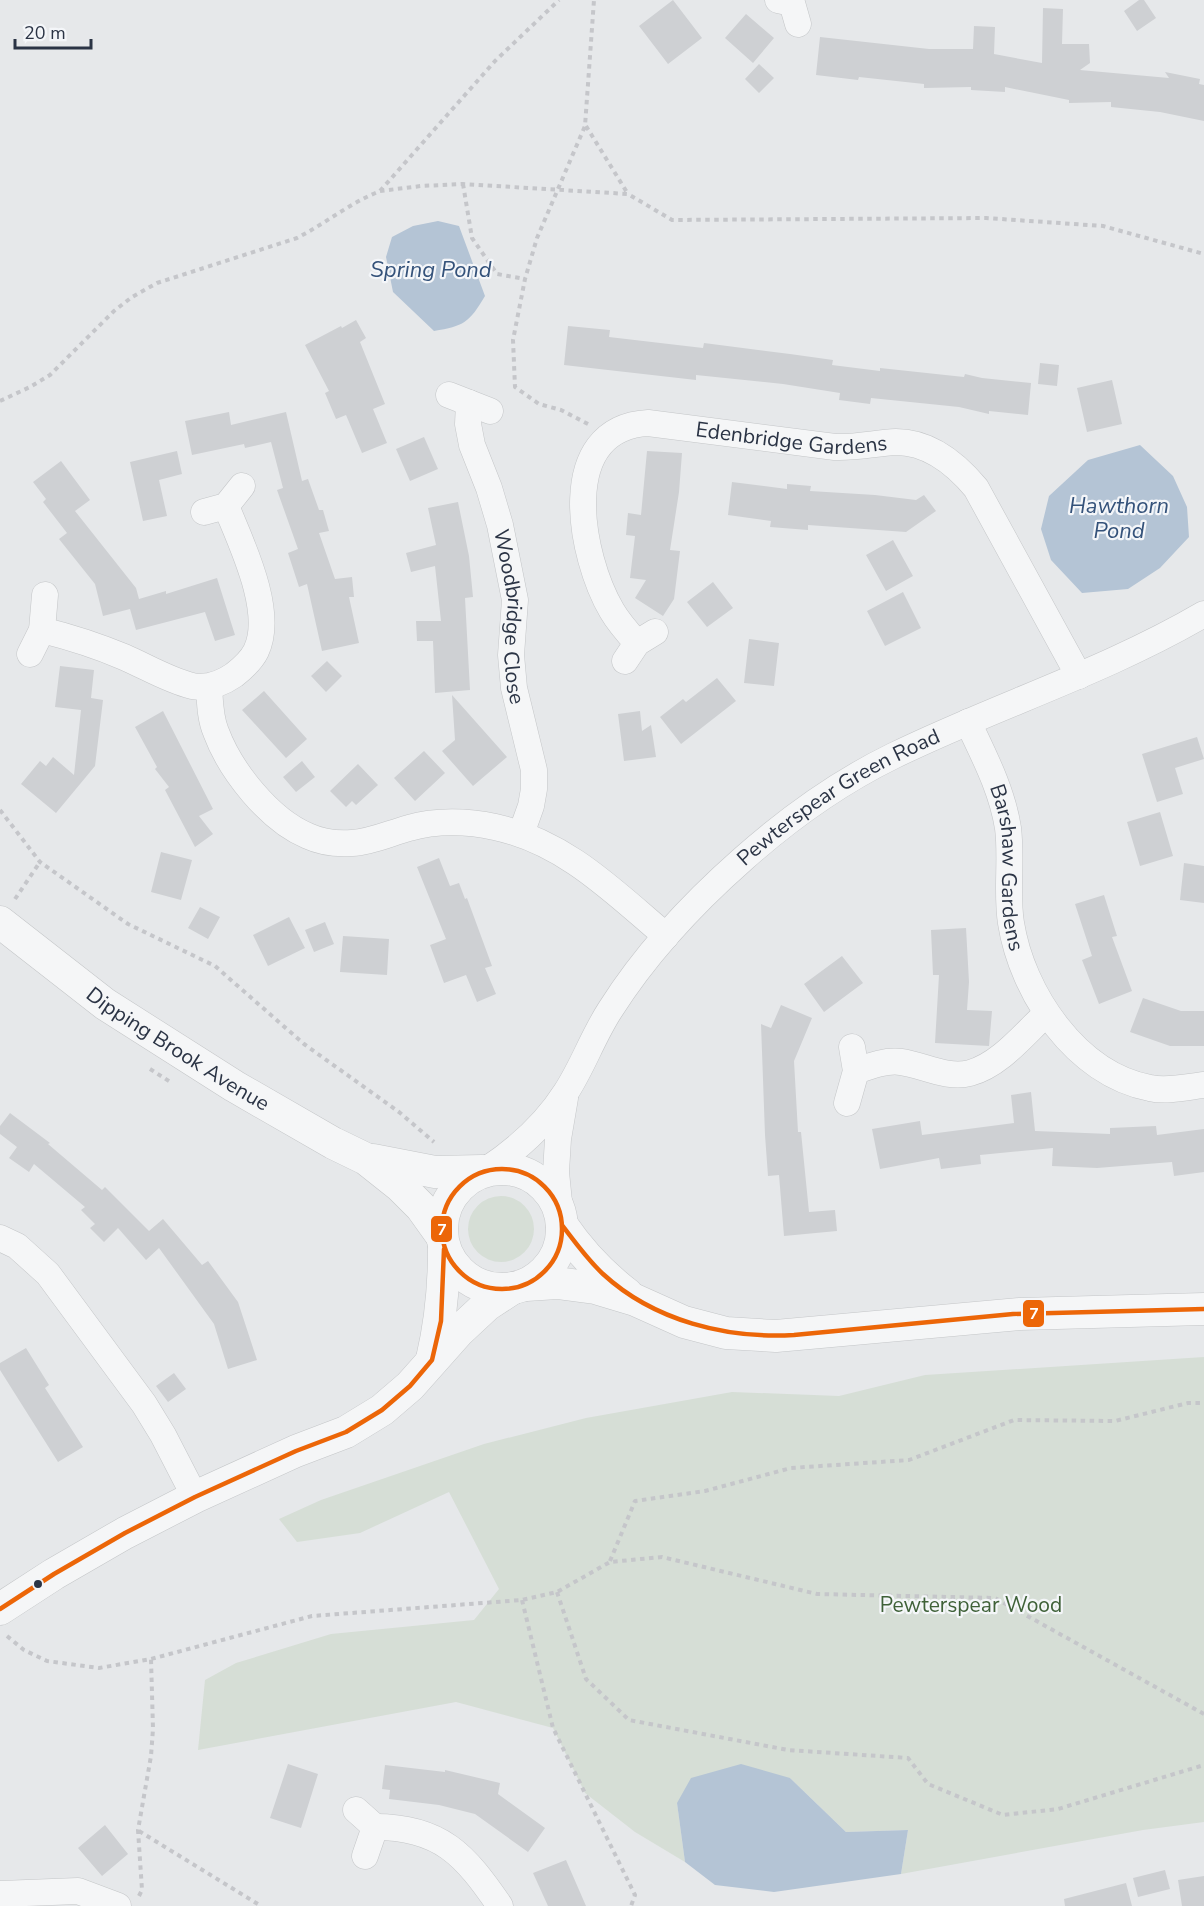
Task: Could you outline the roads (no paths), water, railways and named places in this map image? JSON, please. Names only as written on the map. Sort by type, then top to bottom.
[{"type":"street","name":"Woodbridge Close","points":[[469,403],[468,424],[472,445],[489,488],[500,525],[515,600],[511,655],[514,688],[534,770],[531,806],[521,834]]},
{"type":"street","name":"Edenbridge Gardens","points":[[639,646],[611,611],[601,589],[592,560],[585,521],[583,482],[587,466],[596,450],[608,437],[634,423],[648,423],[835,447],[855,448],[897,442],[915,444],[933,451],[964,474],[976,488],[1079,676]]},
{"type":"street","points":[[42,630],[126,657],[180,682],[209,687],[227,680],[245,667],[256,651],[261,636],[258,598],[249,565],[215,509],[242,486]]},
{"type":"street","points":[[30,654],[42,630],[45,595]]},
{"type":"street","name":"Pewterspear Green Road","points":[[484,1171],[514,1151],[541,1126],[566,1092],[610,1010],[639,968],[666,936],[742,859],[791,819],[835,789],[892,757],[968,722],[1130,654],[1204,614]]},
{"type":"street","points":[[209,687],[210,710],[215,731],[224,751],[239,774],[276,815],[307,836],[340,843],[356,843],[411,827],[441,823],[494,827],[521,834],[554,848],[582,866],[666,936]]},
{"type":"street","name":"Barshaw Gardens","points":[[968,722],[995,779],[1008,827],[1010,850],[1008,890],[1016,946],[1033,991],[1046,1014],[1082,1052],[1115,1076],[1152,1089],[1204,1085]]},
{"type":"street","name":"Dipping Brook Avenue","points":[[5,913],[105,1004],[234,1086],[366,1159],[400,1186],[421,1207],[443,1242]]},
{"type":"street","points":[[847,1103],[854,1059],[882,1063],[899,1062],[954,1075],[969,1073],[984,1067],[998,1057],[1046,1014]]},
{"type":"street","name":"Pewterspear Green Road","points":[[561,1218],[556,1172],[558,1138],[566,1092]]},
{"type":"street","name":"Dipping Brook Avenue","points":[[366,1159],[435,1172],[484,1171]]},
{"type":"street","points":[[432,1360],[441,1321],[444,1284],[441,1222],[446,1204],[456,1188],[470,1176],[484,1171],[502,1168],[523,1172],[542,1183],[555,1199],[561,1218],[579,1250],[603,1276],[635,1300]]},
{"type":"street","points":[[3,1622],[54,1574],[114,1539],[195,1497],[296,1451],[346,1432],[382,1410],[410,1386],[458,1332],[488,1305],[541,1275],[554,1261],[561,1243],[561,1218]]},
{"type":"street","points":[[0,1238],[17,1246],[48,1274],[144,1404],[164,1435],[195,1497]]},
{"type":"street","points":[[443,1242],[453,1265],[465,1278],[481,1286],[499,1289],[557,1283],[595,1288],[635,1300],[684,1322],[726,1333],[776,1336],[1020,1314],[1204,1309]]},
{"type":"street","points":[[356,1810],[375,1827],[398,1827],[416,1831],[448,1846],[480,1877],[500,1906]]},
{"type":"street","points":[[365,1856],[375,1827]]},
{"type":"street","points":[[0,1894],[78,1891],[127,1902]]},
{"type":"water","name":"Spring Pond","points":[[438,221],[459,226],[485,296],[465,322],[434,331],[393,292],[386,257],[392,237],[413,226]]},
{"type":"water","name":"Hawthorn Pond","points":[[1140,445],[1173,476],[1187,507],[1189,537],[1160,568],[1128,589],[1082,593],[1051,560],[1041,529],[1049,496],[1088,460]]},
{"type":"water","points":[[741,1764],[790,1778],[846,1832],[908,1830],[901,1874],[774,1892],[715,1885],[685,1862],[677,1803],[691,1778]]},
{"type":"park label","name":"Pewterspear Wood","points":[[971,1605]]}]
